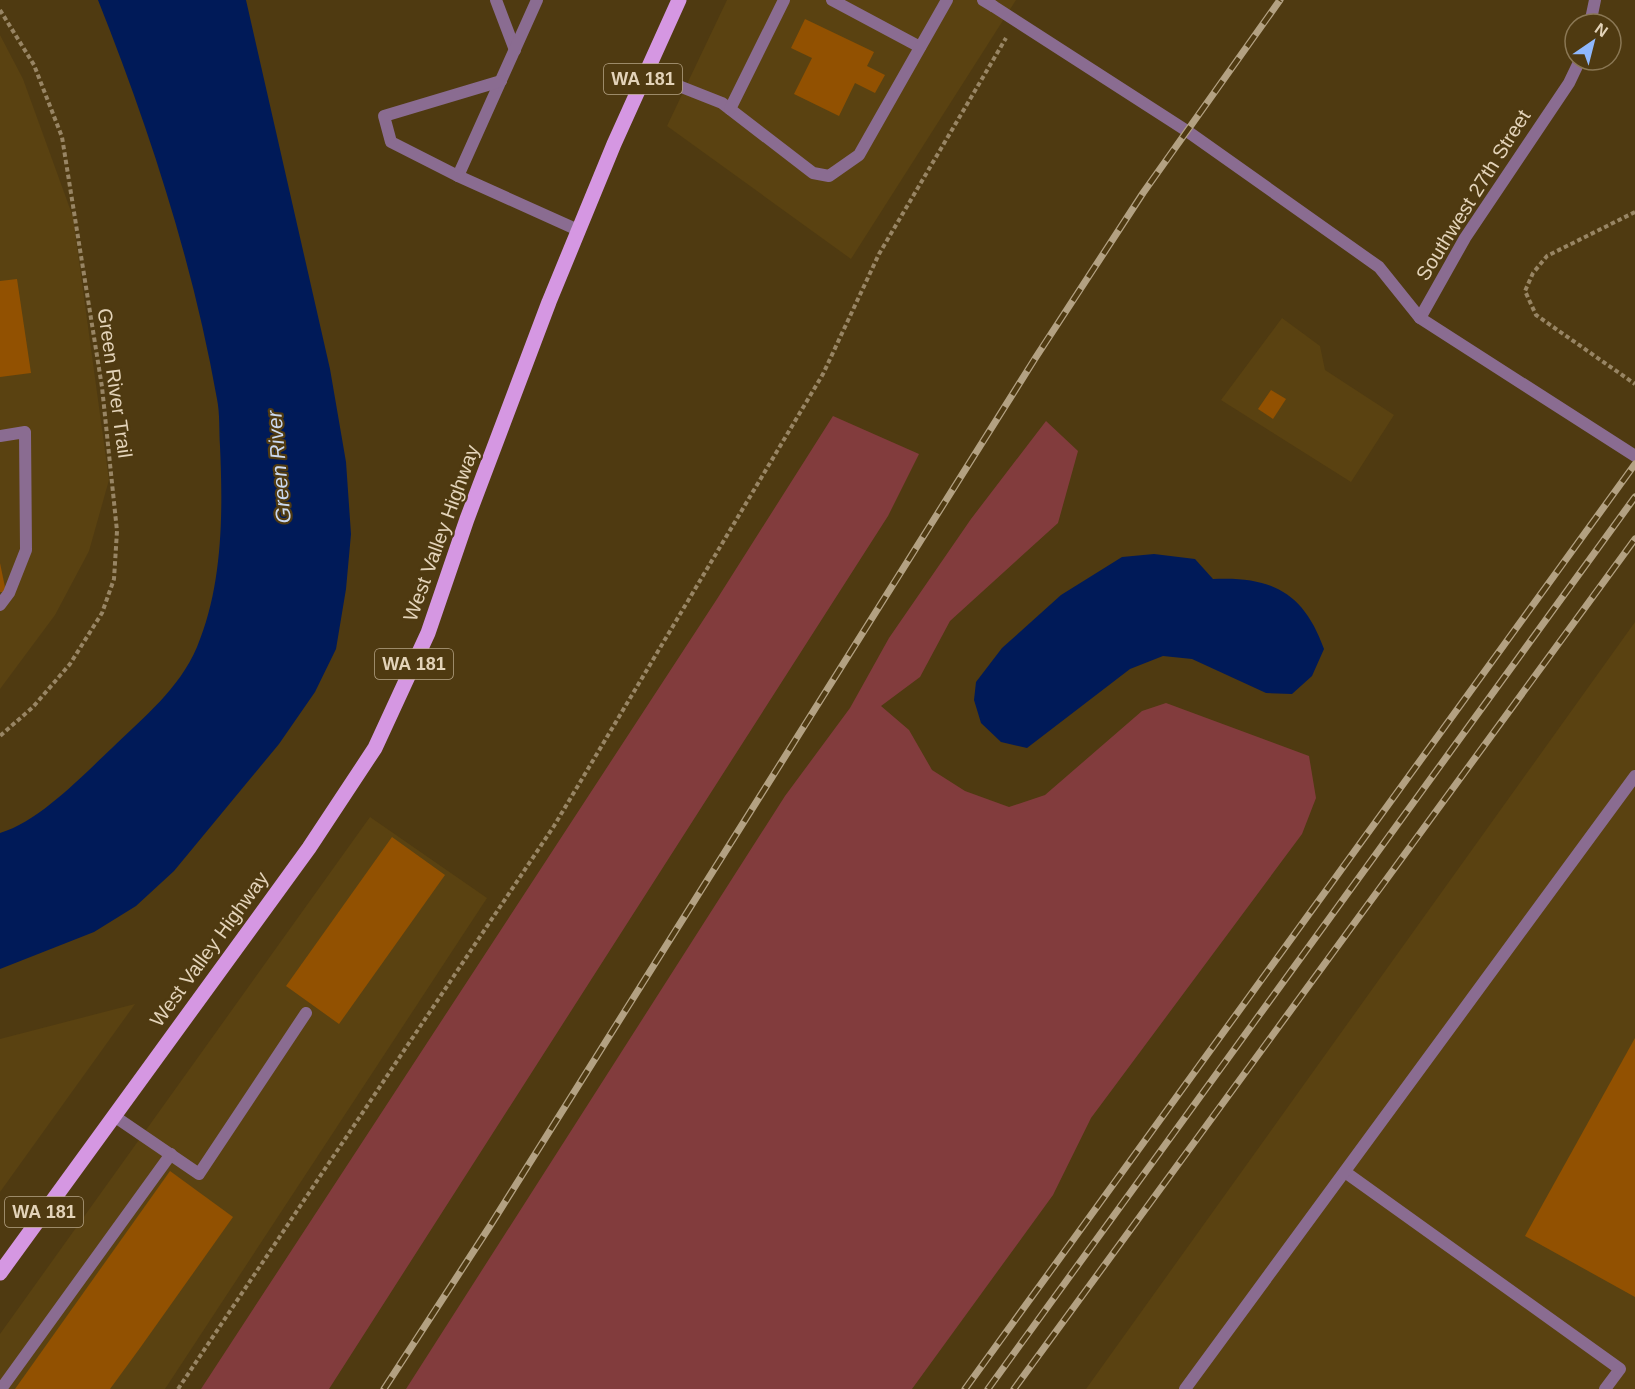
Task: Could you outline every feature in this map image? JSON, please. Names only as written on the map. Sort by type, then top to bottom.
[{"type":"main road","name":"West Valley Highway","points":[[0,1273],[309,848],[375,748],[428,633],[467,519],[578,230],[679,0]]},
{"type":"street","points":[[496,0],[515,50]]},
{"type":"street","points":[[458,176],[537,0]]},
{"type":"street","points":[[730,109],[784,0]]},
{"type":"street","points":[[832,0],[920,47]]},
{"type":"street","points":[[646,73],[722,103],[813,173],[829,176],[859,155],[947,0]]},
{"type":"street","points":[[988,3],[1187,131],[1379,267],[1420,318],[1635,456]]},
{"type":"street","name":"Southwest 27th Street","points":[[1420,318],[1465,238],[1574,72]]},
{"type":"street","points":[[501,81],[384,116],[390,142],[458,176],[578,230]]},
{"type":"street","points":[[0,436],[25,432],[26,550],[9,593],[0,605]]},
{"type":"street","points":[[1185,1389],[1635,776]]},
{"type":"street","points":[[114,1116],[199,1174],[306,1013]]},
{"type":"street","points":[[1,1389],[171,1154]]},
{"type":"street","points":[[1345,1172],[1620,1369],[1605,1389]]},
{"type":"path","name":"Green River Trail","points":[[0,10],[34,65],[62,138],[102,387],[117,531],[114,579],[102,613],[70,664],[33,707],[0,736]]},
{"type":"path","points":[[178,1389],[554,826],[823,374],[879,254],[1016,21]]},
{"type":"path","points":[[1635,212],[1547,256],[1533,273],[1526,291],[1536,315],[1635,384]]},
{"type":"shaded area","points":[[727,0],[1016,0],[851,259],[667,126]]},
{"type":"shaded area","points":[[0,35],[23,79],[73,217],[109,480],[89,551],[55,615],[0,689]]},
{"type":"shaded area","points":[[1282,318],[1320,346],[1325,370],[1394,415],[1351,482],[1221,400]]},
{"type":"shaded area","points":[[833,416],[919,454],[888,516],[329,1389],[201,1389],[717,599]]},
{"type":"shaded area","points":[[1046,421],[1078,451],[1058,523],[950,621],[920,677],[881,706],[909,730],[932,770],[965,791],[1009,807],[1045,795],[1142,711],[1166,703],[1309,756],[1316,798],[1302,834],[1091,1118],[1053,1195],[912,1389],[406,1389],[785,796],[850,708],[889,638],[971,519]]},
{"type":"shaded area","points":[[1635,622],[1635,1389],[1086,1389]]},
{"type":"shaded area","points":[[370,817],[487,898],[165,1389],[0,1389],[0,1334]]},
{"type":"shaded area","points":[[135,1004],[0,1192],[0,1039]]},
{"type":"water","name":"Green River","points":[[98,0],[246,0],[330,369],[346,462],[351,534],[346,589],[336,649],[315,692],[279,744],[174,871],[136,906],[94,932],[0,969],[0,833],[30,819],[60,796],[148,713],[181,676],[197,647],[206,623],[212,599],[219,548],[221,497],[219,417],[207,348],[168,196],[135,97]]},
{"type":"water","points":[[1154,554],[1195,559],[1213,579],[1234,579],[1269,585],[1296,601],[1307,614],[1324,649],[1312,676],[1292,694],[1266,693],[1192,659],[1163,656],[1130,669],[1027,748],[1001,742],[981,723],[974,700],[976,682],[1002,648],[1061,595],[1122,557]]},
{"type":"building","points":[[805,19],[874,52],[867,66],[885,75],[875,93],[855,83],[839,116],[794,94],[812,58],[791,48]]},
{"type":"building","points":[[17,279],[31,373],[0,377],[0,281]]},
{"type":"building","points":[[1271,390],[1286,399],[1273,419],[1258,409]]},
{"type":"building","points":[[0,563],[6,592],[0,592]]},
{"type":"building","points":[[392,837],[445,875],[339,1024],[286,986]]},
{"type":"building","points":[[1635,1038],[1635,1297],[1525,1236]]},
{"type":"building","points":[[170,1171],[233,1217],[140,1348],[110,1389],[15,1389]]},
{"type":"railway","points":[[384,1389],[490,1226],[1036,357],[1143,193],[1280,0]]},
{"type":"railway","points":[[965,1389],[1635,464]]},
{"type":"railway","points":[[988,1389],[1635,497]]},
{"type":"railway","points":[[1014,1389],[1635,539]]}]
